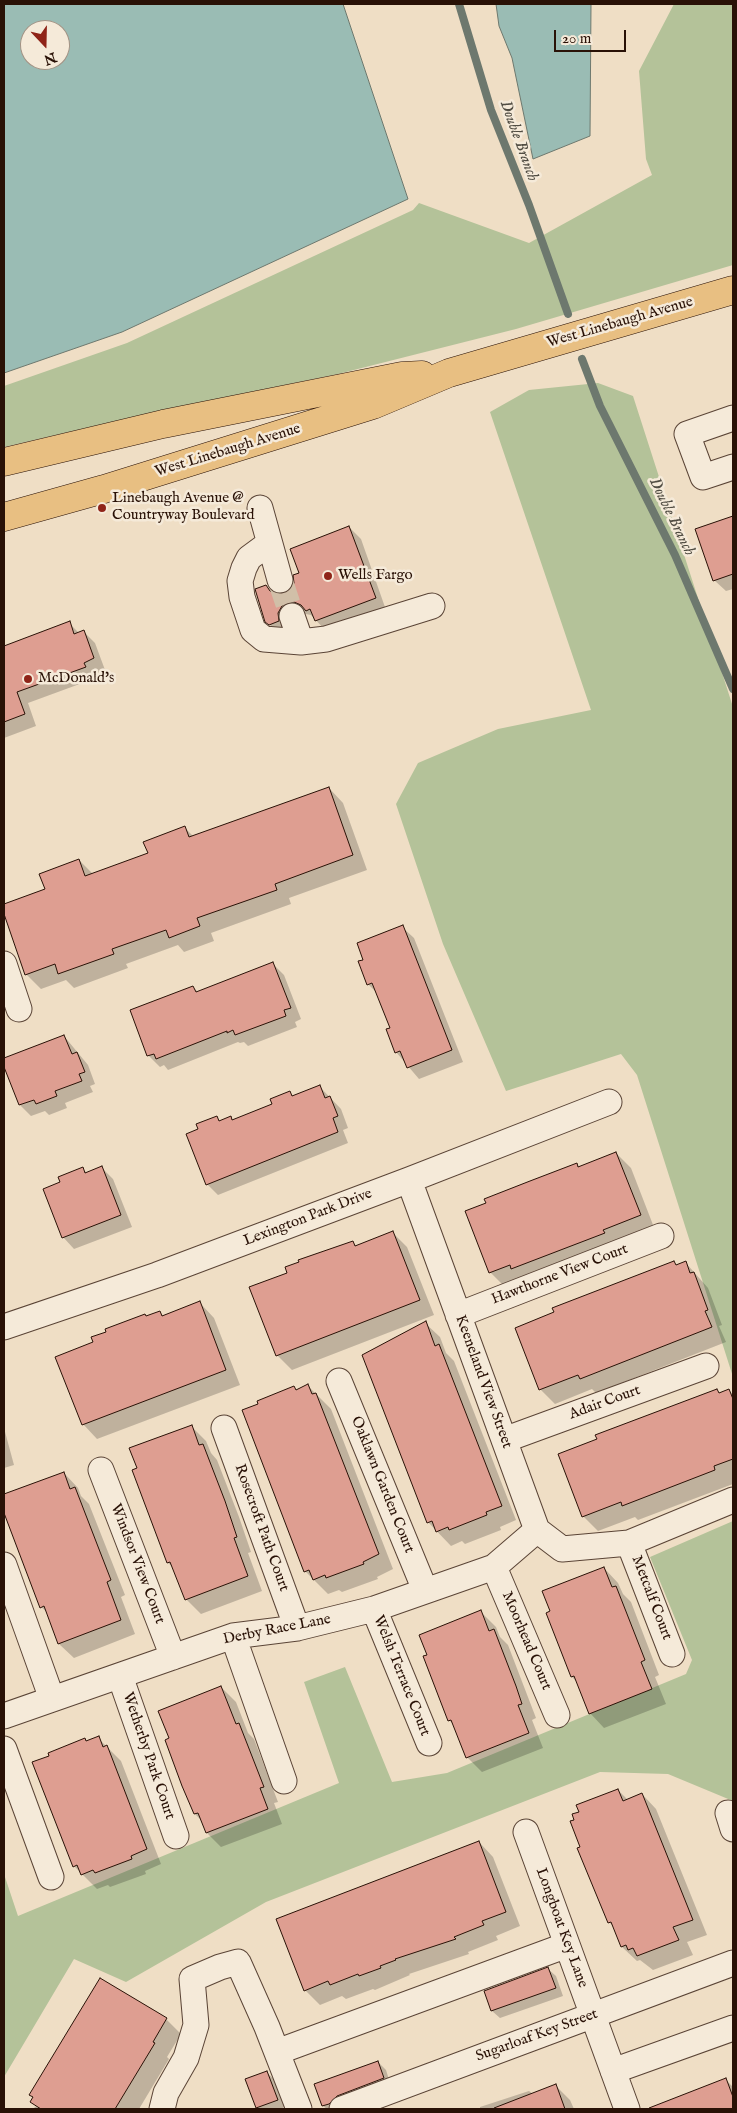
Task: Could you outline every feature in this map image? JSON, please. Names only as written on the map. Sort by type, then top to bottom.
[{"type":"main road","name":"West Linebaugh Avenue","points":[[4,517],[104,489],[364,408],[449,372],[733,290]]},
{"type":"main road","name":"West Linebaugh Avenue","points":[[4,462],[163,424],[393,378],[449,372]]},
{"type":"street","points":[[733,418],[688,434],[703,477],[733,467]]},
{"type":"street","points":[[260,508],[268,544],[280,580]]},
{"type":"street","points":[[268,544],[250,558],[244,568],[240,581],[242,597],[253,630],[264,639],[301,642],[326,639],[432,606]]},
{"type":"street","points":[[292,616],[301,642]]},
{"type":"street","points":[[4,964],[19,1009]]},
{"type":"street","name":"Lexington Park Drive","points":[[4,1327],[157,1275],[609,1102]]},
{"type":"street","name":"Keeneland View Street","points":[[409,1180],[537,1530]]},
{"type":"street","name":"Hawthorne View Court","points":[[458,1315],[661,1236]]},
{"type":"street","name":"Adair Court","points":[[504,1440],[706,1366]]},
{"type":"street","name":"Oaklawn Garden Court","points":[[339,1381],[425,1590]]},
{"type":"street","name":"Rosecroft Path Court","points":[[224,1428],[297,1628]]},
{"type":"street","name":"Windsor View Court","points":[[101,1470],[172,1657]]},
{"type":"street","points":[[494,1566],[537,1530],[562,1549],[629,1543],[733,1500]]},
{"type":"street","name":"Metcalf Court","points":[[629,1543],[672,1654]]},
{"type":"street","points":[[4,1565],[52,1699]]},
{"type":"street","name":"Derby Race Lane","points":[[4,1716],[233,1636],[297,1628],[374,1609],[494,1566]]},
{"type":"street","name":"Moorhead Court","points":[[494,1566],[557,1715]]},
{"type":"street","name":"Welsh Terrace Court","points":[[374,1609],[428,1743]]},
{"type":"street","points":[[233,1636],[284,1781]]},
{"type":"street","name":"Wetherby Park Court","points":[[120,1676],[176,1836]]},
{"type":"street","points":[[4,1749],[51,1877]]},
{"type":"street","name":"Longboat Key Lane","points":[[526,1832],[627,2109]]},
{"type":"street","points":[[277,2052],[567,1946]]},
{"type":"street","points":[[162,2109],[166,2093],[186,2058],[196,2025],[192,1980],[220,1967],[238,1962],[300,2109]]},
{"type":"street","name":"Sugarloaf Key Street","points":[[342,2109],[733,1963]]},
{"type":"street","points":[[613,2071],[733,2028]]},
{"type":"green space","points":[[674,4],[733,4],[733,265],[516,329],[338,374],[160,411],[4,447],[4,386],[127,343],[413,210],[419,203],[529,243],[652,175],[646,159],[639,71]]},
{"type":"green space","points":[[598,383],[633,396],[733,707],[733,1377],[637,1075],[621,1054],[506,1091],[443,944],[396,804],[418,763],[498,729],[591,710],[490,412],[529,390]]},
{"type":"green space","points":[[733,1521],[733,1801],[668,1774],[600,1772],[266,1902],[126,1982],[74,1959],[4,2077],[4,1874],[18,1916],[339,1783],[304,1682],[345,1667],[392,1782],[447,1773],[686,1674],[692,1660],[650,1557]]},
{"type":"water","points":[[4,4],[343,4],[408,199],[122,332],[4,373]]},
{"type":"water","points":[[496,4],[591,4],[590,136],[533,159],[512,58],[499,26]]},
{"type":"building","points":[[733,516],[733,574],[713,581],[695,529]]},
{"type":"building","name":"Wells Fargo","points":[[349,526],[376,598],[315,621],[310,609],[306,611],[301,605],[288,602],[282,606],[278,613],[279,621],[269,625],[265,622],[255,589],[266,585],[270,591],[277,594],[284,594],[291,590],[294,583],[293,575],[299,573],[290,549]]},
{"type":"building","name":"McDonald's","points":[[70,621],[74,634],[84,630],[94,658],[84,663],[86,667],[17,692],[25,714],[4,722],[4,646]]},
{"type":"building","points":[[329,787],[353,855],[275,884],[277,890],[197,918],[200,926],[169,938],[166,930],[112,949],[114,954],[58,974],[55,964],[25,975],[4,914],[4,904],[45,889],[39,874],[79,859],[85,876],[148,853],[143,842],[185,826],[189,837]]},
{"type":"building","points":[[403,925],[452,1050],[407,1068],[400,1051],[395,1053],[386,1029],[390,1028],[372,983],[367,985],[358,961],[363,960],[357,943]]},
{"type":"building","points":[[273,962],[291,1008],[284,1010],[286,1016],[235,1035],[233,1030],[227,1033],[227,1031],[156,1059],[154,1054],[147,1056],[130,1010],[193,986],[196,992]]},
{"type":"building","points":[[64,1035],[72,1054],[77,1052],[85,1072],[79,1074],[82,1081],[55,1091],[57,1096],[36,1104],[34,1100],[19,1105],[4,1067],[4,1058]]},
{"type":"building","points":[[320,1085],[325,1098],[330,1096],[338,1116],[333,1118],[338,1132],[206,1185],[186,1134],[198,1129],[196,1124],[217,1116],[219,1121],[231,1116],[232,1120],[272,1104],[270,1099],[290,1091],[292,1096]]},
{"type":"building","points":[[616,1152],[641,1215],[603,1230],[605,1233],[511,1269],[510,1265],[489,1273],[465,1211],[486,1203],[484,1199],[530,1181],[577,1163],[578,1167]]},
{"type":"building","points":[[102,1166],[121,1215],[62,1238],[43,1189],[60,1182],[58,1177],[83,1167],[85,1173]]},
{"type":"building","points":[[393,1231],[420,1300],[276,1356],[249,1287],[287,1273],[285,1267],[299,1262],[298,1260],[353,1241],[355,1246]]},
{"type":"building","points":[[674,1261],[676,1265],[686,1261],[690,1273],[694,1272],[708,1310],[705,1311],[712,1327],[580,1379],[578,1375],[539,1390],[515,1328],[554,1312],[552,1308]]},
{"type":"building","points":[[200,1301],[226,1370],[82,1425],[55,1357],[93,1342],[91,1337],[106,1332],[105,1329],[145,1314],[146,1316],[160,1311],[162,1316]]},
{"type":"building","points":[[426,1321],[435,1346],[439,1344],[502,1506],[486,1512],[487,1515],[449,1530],[448,1527],[436,1532],[432,1521],[427,1523],[362,1355]]},
{"type":"building","points":[[308,1384],[312,1394],[316,1393],[379,1554],[363,1562],[364,1564],[326,1578],[325,1575],[313,1580],[309,1570],[304,1572],[242,1410],[258,1404],[257,1401],[294,1386],[296,1390]]},
{"type":"building","points":[[717,1389],[719,1393],[729,1389],[733,1399],[733,1459],[714,1466],[715,1470],[622,1506],[621,1502],[582,1517],[558,1454],[597,1439],[595,1435]]},
{"type":"building","points":[[192,1425],[199,1445],[203,1444],[225,1501],[237,1537],[234,1538],[248,1576],[185,1600],[170,1562],[167,1563],[132,1470],[137,1468],[129,1448]]},
{"type":"building","points":[[64,1472],[70,1489],[75,1487],[111,1580],[107,1582],[121,1620],[58,1644],[44,1606],[40,1608],[4,1513],[4,1494]]},
{"type":"building","points":[[604,1567],[612,1587],[616,1586],[645,1660],[641,1662],[652,1689],[589,1714],[574,1676],[571,1677],[546,1613],[550,1611],[542,1591]]},
{"type":"building","points":[[481,1610],[489,1631],[494,1629],[516,1686],[522,1704],[518,1705],[529,1733],[466,1758],[451,1720],[448,1721],[423,1656],[427,1655],[419,1635]]},
{"type":"building","points":[[221,1686],[236,1724],[239,1723],[264,1787],[260,1788],[268,1809],[206,1833],[198,1813],[194,1814],[182,1786],[165,1740],[169,1738],[158,1711]]},
{"type":"building","points":[[99,1736],[103,1747],[107,1745],[147,1849],[131,1856],[132,1859],[95,1873],[93,1870],[81,1875],[77,1865],[73,1867],[32,1762],[49,1756],[48,1753],[85,1738],[86,1741]]},
{"type":"building","points":[[618,1789],[623,1801],[642,1793],[693,1920],[673,1927],[679,1940],[637,1956],[633,1948],[628,1950],[626,1945],[621,1947],[611,1922],[608,1923],[577,1848],[580,1847],[570,1821],[574,1820],[572,1814],[579,1812],[576,1805]]},
{"type":"building","points":[[479,1841],[506,1912],[482,1921],[484,1925],[454,1937],[456,1939],[395,1959],[380,1966],[381,1968],[359,1976],[358,1974],[330,1985],[328,1981],[304,1991],[276,1919]]},
{"type":"building","points":[[548,1967],[556,1988],[491,2011],[484,1991]]},
{"type":"building","points":[[100,1978],[167,2018],[153,2042],[155,2043],[115,2109],[41,2109],[30,2102],[33,2097],[29,2095]]},
{"type":"building","points":[[378,2061],[384,2078],[337,2096],[329,2104],[322,2106],[314,2084]]},
{"type":"building","points":[[267,2071],[278,2100],[256,2108],[245,2079]]},
{"type":"building","points":[[726,2078],[733,2097],[733,2109],[649,2108]]},
{"type":"building","points":[[556,2084],[565,2109],[494,2109],[494,2108]]},
{"type":"waterway","name":"Double Branch","points":[[459,4],[491,110],[529,205],[568,314]]},
{"type":"waterway","name":"Double Branch","points":[[582,359],[600,406],[675,555],[733,689]]},
{"type":"tunnel","points":[[280,580],[292,616]]},
{"type":"place","name":"Linebaugh Avenue @ Countryway Boulevard","points":[[102,508]]},
{"type":"place","name":"Wells Fargo","points":[[328,576]]},
{"type":"place","name":"McDonald's","points":[[28,679]]}]
